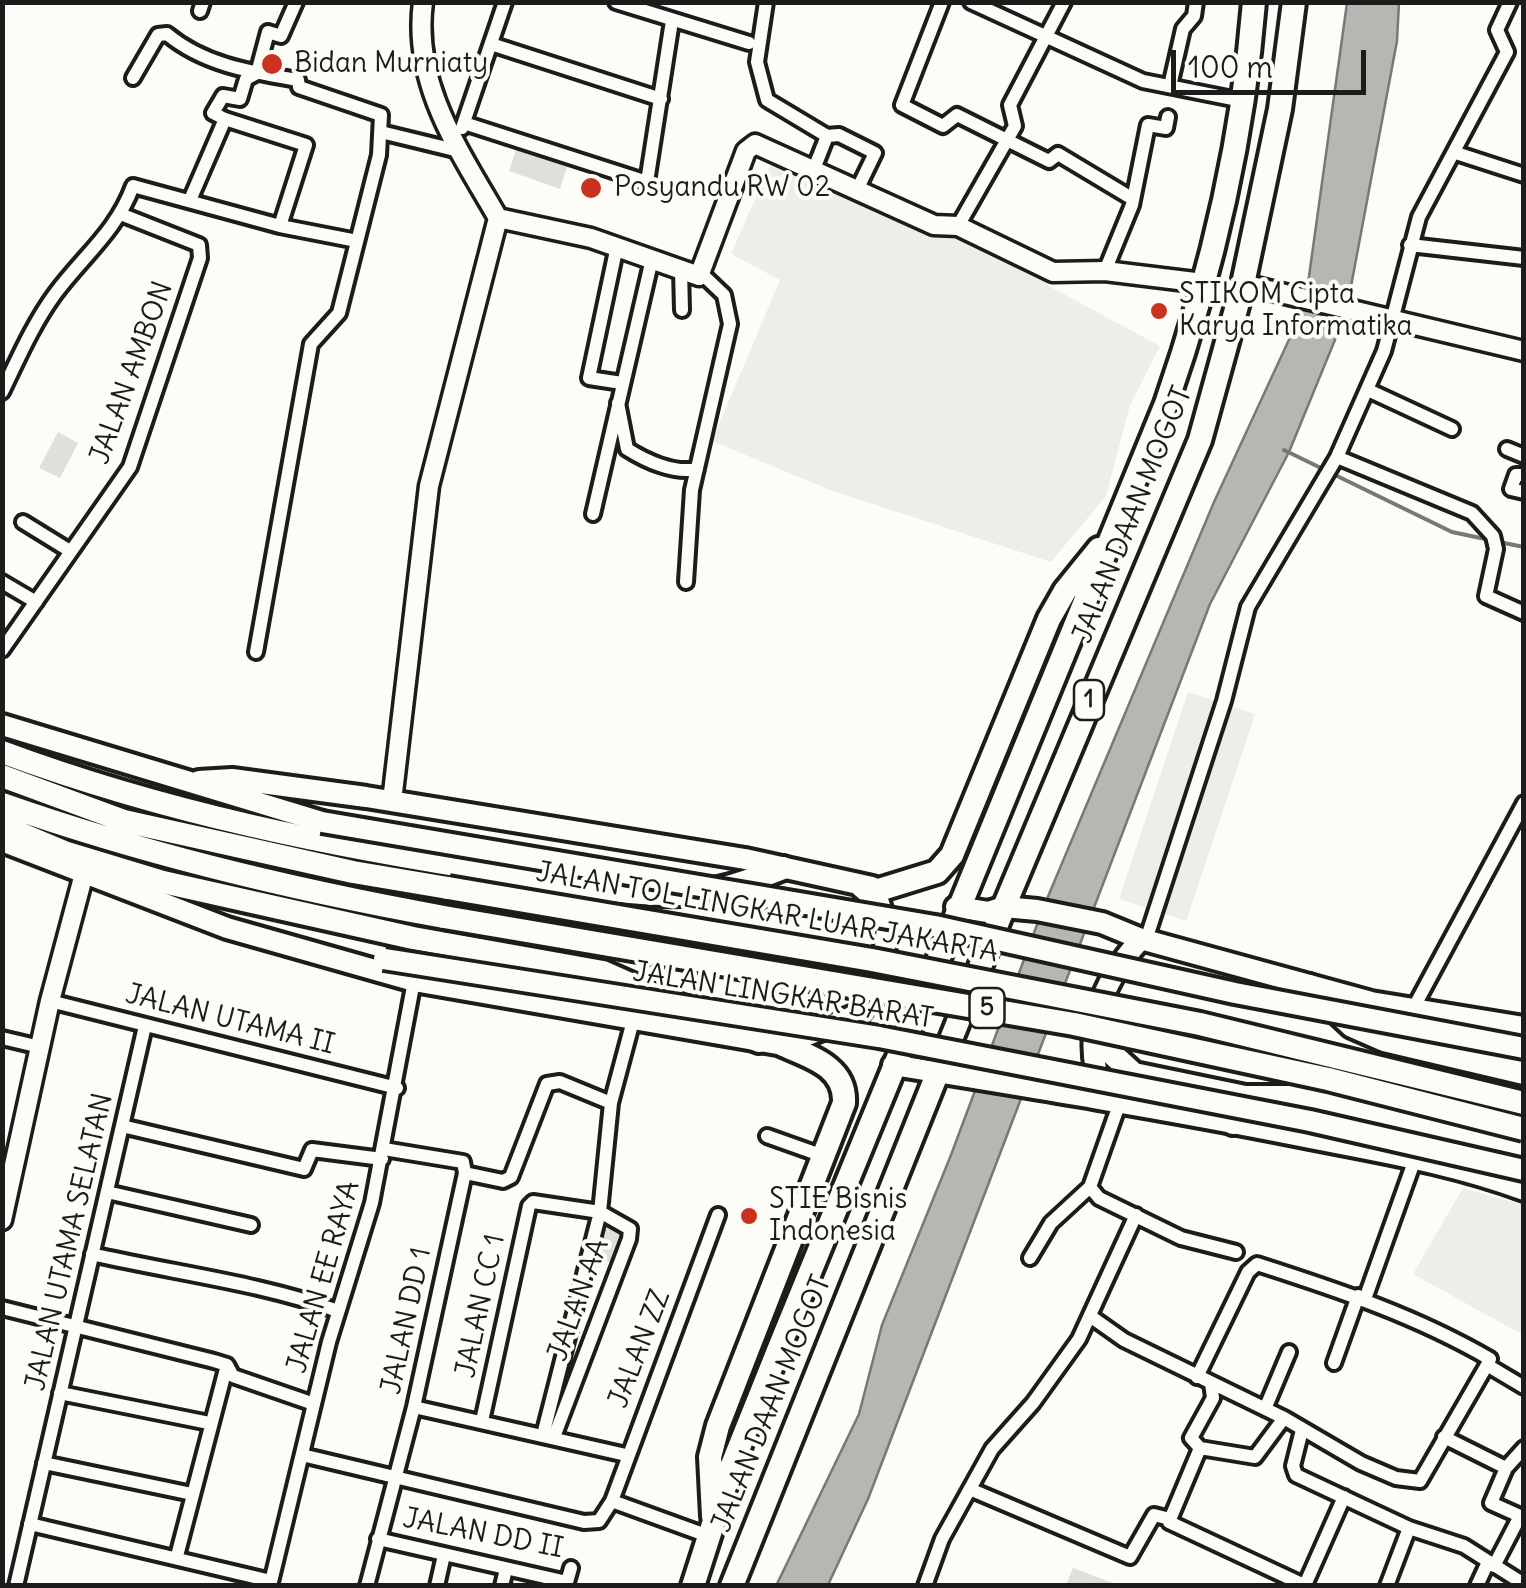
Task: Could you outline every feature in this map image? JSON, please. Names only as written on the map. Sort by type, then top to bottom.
[{"type":"highway","name":"JALAN DAAN MOGOT","points":[[693,1586],[753,1413],[1128,504],[1182,358],[1204,283],[1243,101],[1254,2]]},
{"type":"highway","name":"JALAN DAAN MOGOT","points":[[732,1586],[1004,907],[1200,440],[1244,284],[1280,109],[1294,2]]},
{"type":"highway","points":[[871,887],[938,872],[952,854],[1039,641],[1064,591],[1128,504]]},
{"type":"highway","points":[[1039,641],[1049,688]]},
{"type":"highway","points":[[2,752],[185,811],[361,852],[612,889],[682,894],[708,891],[783,868]]},
{"type":"highway","name":"JALAN TOL LINGKAR LUAR JAKARTA","points":[[2,776],[124,821],[353,872],[872,960],[1181,1020],[1524,1103]]},
{"type":"highway","name":"JALAN TOL LINGKAR LUAR JAKARTA","points":[[2,804],[122,846],[444,916],[1074,1024],[1328,1079],[1524,1129]]},
{"type":"highway","points":[[2,826],[64,852],[163,882],[413,938],[603,972],[759,1041]]},
{"type":"highway","points":[[1309,986],[1344,1018],[1384,1040],[1524,1073]]},
{"type":"highway","points":[[1094,1020],[1110,1051],[1134,1074],[1245,1097],[1331,1102],[1524,1150]]},
{"type":"highway","points":[[713,1531],[710,1458],[718,1426],[844,1104],[842,1085],[825,1064],[783,1045]]},
{"type":"highway","points":[[1233,1123],[1282,1097]]},
{"type":"main road","points":[[2,726],[198,781],[268,808],[322,822],[935,926],[1235,993],[1524,1048]]},
{"type":"main road","points":[[2,841],[227,928],[414,981],[783,1045],[859,1014],[881,982],[887,928],[871,887],[783,868],[392,801],[278,784],[198,781]]},
{"type":"main road","name":"JALAN LINGKAR BARAT","points":[[151,898],[384,958],[916,1044],[1400,1140],[1524,1170]]},
{"type":"main road","points":[[959,908],[988,912],[1004,907],[1038,910],[1102,923],[1144,939],[1309,986],[1414,1010],[1524,1026]]},
{"type":"main road","points":[[1113,1101],[1095,1074],[1094,1020],[1104,990],[1120,962],[1144,939]]},
{"type":"main road","name":"JALAN LINGKAR BARAT","points":[[895,1066],[971,1074],[1416,1159],[1524,1190]]},
{"type":"street","points":[[280,226],[306,145],[213,113],[223,96],[240,99],[246,79],[257,73],[268,32],[281,36],[289,26],[296,2]]},
{"type":"street","points":[[392,801],[429,486],[498,218],[457,146],[420,58],[424,2]]},
{"type":"street","points":[[457,146],[504,2]]},
{"type":"street","points":[[616,2],[749,43]]},
{"type":"street","points":[[766,2],[757,62],[764,94],[770,104],[827,136],[839,135],[875,153],[858,188]]},
{"type":"street","points":[[942,2],[902,105],[943,126],[957,115],[1048,162],[1058,154],[1133,199]]},
{"type":"street","points":[[971,2],[1128,76],[1243,101]]},
{"type":"street","points":[[958,226],[1015,126],[1010,105],[1064,2]]},
{"type":"street","points":[[1170,86],[1183,29],[1194,16],[1196,2]]},
{"type":"street","points":[[1144,939],[1224,702],[1248,607],[1324,483],[1368,390],[1384,350],[1419,217],[1504,61],[1505,44],[1497,30],[1510,2]]},
{"type":"street","points":[[464,123],[650,180],[672,22]]},
{"type":"street","points":[[133,78],[158,34],[167,34],[186,50],[257,73],[298,80],[299,87],[381,114],[380,155],[337,318],[316,334],[311,344],[272,583],[256,652]]},
{"type":"street","points":[[491,44],[661,99]]},
{"type":"street","points":[[1505,44],[1524,48]]},
{"type":"street","points":[[1105,271],[1133,199],[1148,125],[1166,128],[1168,117]]},
{"type":"street","points":[[190,200],[225,119]]},
{"type":"street","points":[[381,132],[457,146]]},
{"type":"street","points":[[814,169],[827,136]]},
{"type":"street","points":[[702,274],[751,145],[858,188],[934,225],[958,226],[1036,267],[1204,283]]},
{"type":"street","points":[[1456,153],[1524,175]]},
{"type":"street","points":[[2,392],[56,294],[122,215],[133,186],[280,226],[357,241]]},
{"type":"street","name":"JALAN AMBON","points":[[2,650],[130,467],[200,258],[199,245],[122,215]]},
{"type":"street","points":[[498,218],[617,246],[702,274],[724,296],[730,324],[697,469],[686,582]]},
{"type":"street","points":[[1410,245],[1524,258]]},
{"type":"street","points":[[617,246],[589,378],[622,384]]},
{"type":"street","points":[[594,514],[652,259]]},
{"type":"street","points":[[681,270],[682,310]]},
{"type":"street","points":[[1244,284],[1524,351]]},
{"type":"street","points":[[1368,390],[1452,429]]},
{"type":"street","points":[[618,403],[626,449],[653,463],[683,471],[697,469]]},
{"type":"street","points":[[1507,449],[1524,456]]},
{"type":"street","points":[[1335,462],[1472,512],[1494,542],[1486,596],[1524,613]]},
{"type":"street","points":[[1524,475],[1516,474],[1512,490],[1524,492]]},
{"type":"street","points":[[23,522],[70,551]]},
{"type":"street","points":[[2,582],[36,602]]},
{"type":"street","points":[[1414,1010],[1524,803]]},
{"type":"street","points":[[2,1220],[50,1000],[85,870]]},
{"type":"street","name":"JALAN EE RAYA","points":[[271,1583],[338,1310],[383,1154],[414,981]]},
{"type":"street","name":"JALAN UTAMA II","points":[[50,1000],[397,1088]]},
{"type":"street","name":"JALAN AA","points":[[549,1436],[629,1239],[630,1228],[600,1212],[611,1103],[634,1017]]},
{"type":"street","name":"JALAN UTAMA SELATAN","points":[[16,1586],[145,1026]]},
{"type":"street","points":[[2,1038],[40,1047]]},
{"type":"street","points":[[122,1126],[304,1169],[312,1150],[464,1162],[465,1173],[503,1180],[511,1177],[547,1084],[560,1082],[611,1103]]},
{"type":"street","points":[[1030,1258],[1051,1223],[1090,1187],[1113,1101]]},
{"type":"street","points":[[767,1136],[826,1157]]},
{"type":"street","points":[[1334,1363],[1416,1159]]},
{"type":"street","name":"JALAN DD 1","points":[[367,1586],[397,1479],[465,1173]]},
{"type":"street","points":[[1090,1187],[1099,1198],[1181,1238],[1236,1252]]},
{"type":"street","points":[[107,1192],[251,1225]]},
{"type":"street","name":"JALAN CC 1","points":[[482,1421],[532,1202],[600,1212]]},
{"type":"street","points":[[549,1436],[600,1212]]},
{"type":"street","points":[[925,1586],[942,1539],[992,1449],[1033,1403],[1090,1316],[1136,1214]]},
{"type":"street","name":"JALAN ZZ","points":[[612,1502],[718,1215]]},
{"type":"street","points":[[92,1254],[233,1286],[291,1294],[338,1310]]},
{"type":"street","points":[[1090,1316],[1124,1340],[1396,1478],[1421,1482],[1490,1359],[1445,1333],[1361,1298],[1254,1265],[1204,1380]]},
{"type":"street","points":[[2,1308],[227,1366],[233,1376],[314,1404]]},
{"type":"street","points":[[1265,1409],[1290,1352]]},
{"type":"street","points":[[1487,1365],[1524,1388]]},
{"type":"street","points":[[177,1556],[208,1423],[227,1366]]},
{"type":"street","points":[[1204,1380],[1213,1398],[1191,1438],[1200,1448],[1255,1457],[1284,1418]]},
{"type":"street","points":[[60,1393],[208,1423]]},
{"type":"street","points":[[414,1407],[626,1456]]},
{"type":"street","points":[[1302,1430],[1293,1472],[1410,1528],[1429,1531],[1464,1546],[1519,1582]]},
{"type":"street","points":[[1444,1437],[1506,1468]]},
{"type":"street","points":[[1170,1519],[1200,1448]]},
{"type":"street","points":[[1477,1586],[1520,1516],[1490,1504],[1506,1468],[1524,1448]]},
{"type":"street","points":[[302,1455],[591,1523],[605,1515],[612,1502],[713,1531]]},
{"type":"street","points":[[44,1463],[192,1494]]},
{"type":"street","points":[[972,1490],[1130,1558],[1154,1515],[1170,1519],[1210,1545],[1306,1585],[1344,1497]]},
{"type":"street","points":[[30,1524],[177,1556],[271,1583]]},
{"type":"street","points":[[1387,1586],[1410,1528]]},
{"type":"street","name":"JALAN DD II","points":[[378,1538],[567,1582],[571,1568]]},
{"type":"street","points":[[437,1586],[444,1554]]},
{"type":"street","points":[[502,1586],[506,1569]]},
{"type":"shaded area","points":[[1347,3],[1399,3],[1397,41],[1346,313],[1289,452],[1210,604],[868,1499],[828,1585],[776,1586],[859,1414],[882,1325],[951,1155],[1044,906],[1214,502],[1305,305]]},
{"type":"shaded area","points":[[518,144],[569,161],[560,189],[509,171]]},
{"type":"shaded area","points":[[774,156],[946,221],[1045,274],[1047,285],[1160,346],[1130,405],[1106,496],[1051,562],[830,490],[712,441],[780,280],[731,254]]},
{"type":"shaded area","points":[[58,432],[78,443],[60,478],[39,468]]},
{"type":"shaded area","points":[[1188,692],[1255,714],[1186,921],[1119,899]]},
{"type":"shaded area","points":[[1463,1188],[1523,1205],[1523,1335],[1413,1274]]},
{"type":"shaded area","points":[[609,1220],[629,1226],[618,1264],[598,1259]]},
{"type":"shaded area","points":[[1073,1568],[1118,1585],[1066,1585]]},
{"type":"waterway","points":[[1284,450],[1325,470]]},
{"type":"waterway","points":[[1333,474],[1452,532],[1490,540]]},
{"type":"waterway","points":[[1499,542],[1524,547]]},
{"type":"place","name":"Bidan Murniaty","points":[[272,64]]},
{"type":"place","name":"Posyandu RW 02","points":[[591,188]]},
{"type":"place","name":"STIKOM Cipta Karya Informatika","points":[[1159,311]]},
{"type":"place","name":"STIE Bisnis Indonesia","points":[[749,1216]]}]
